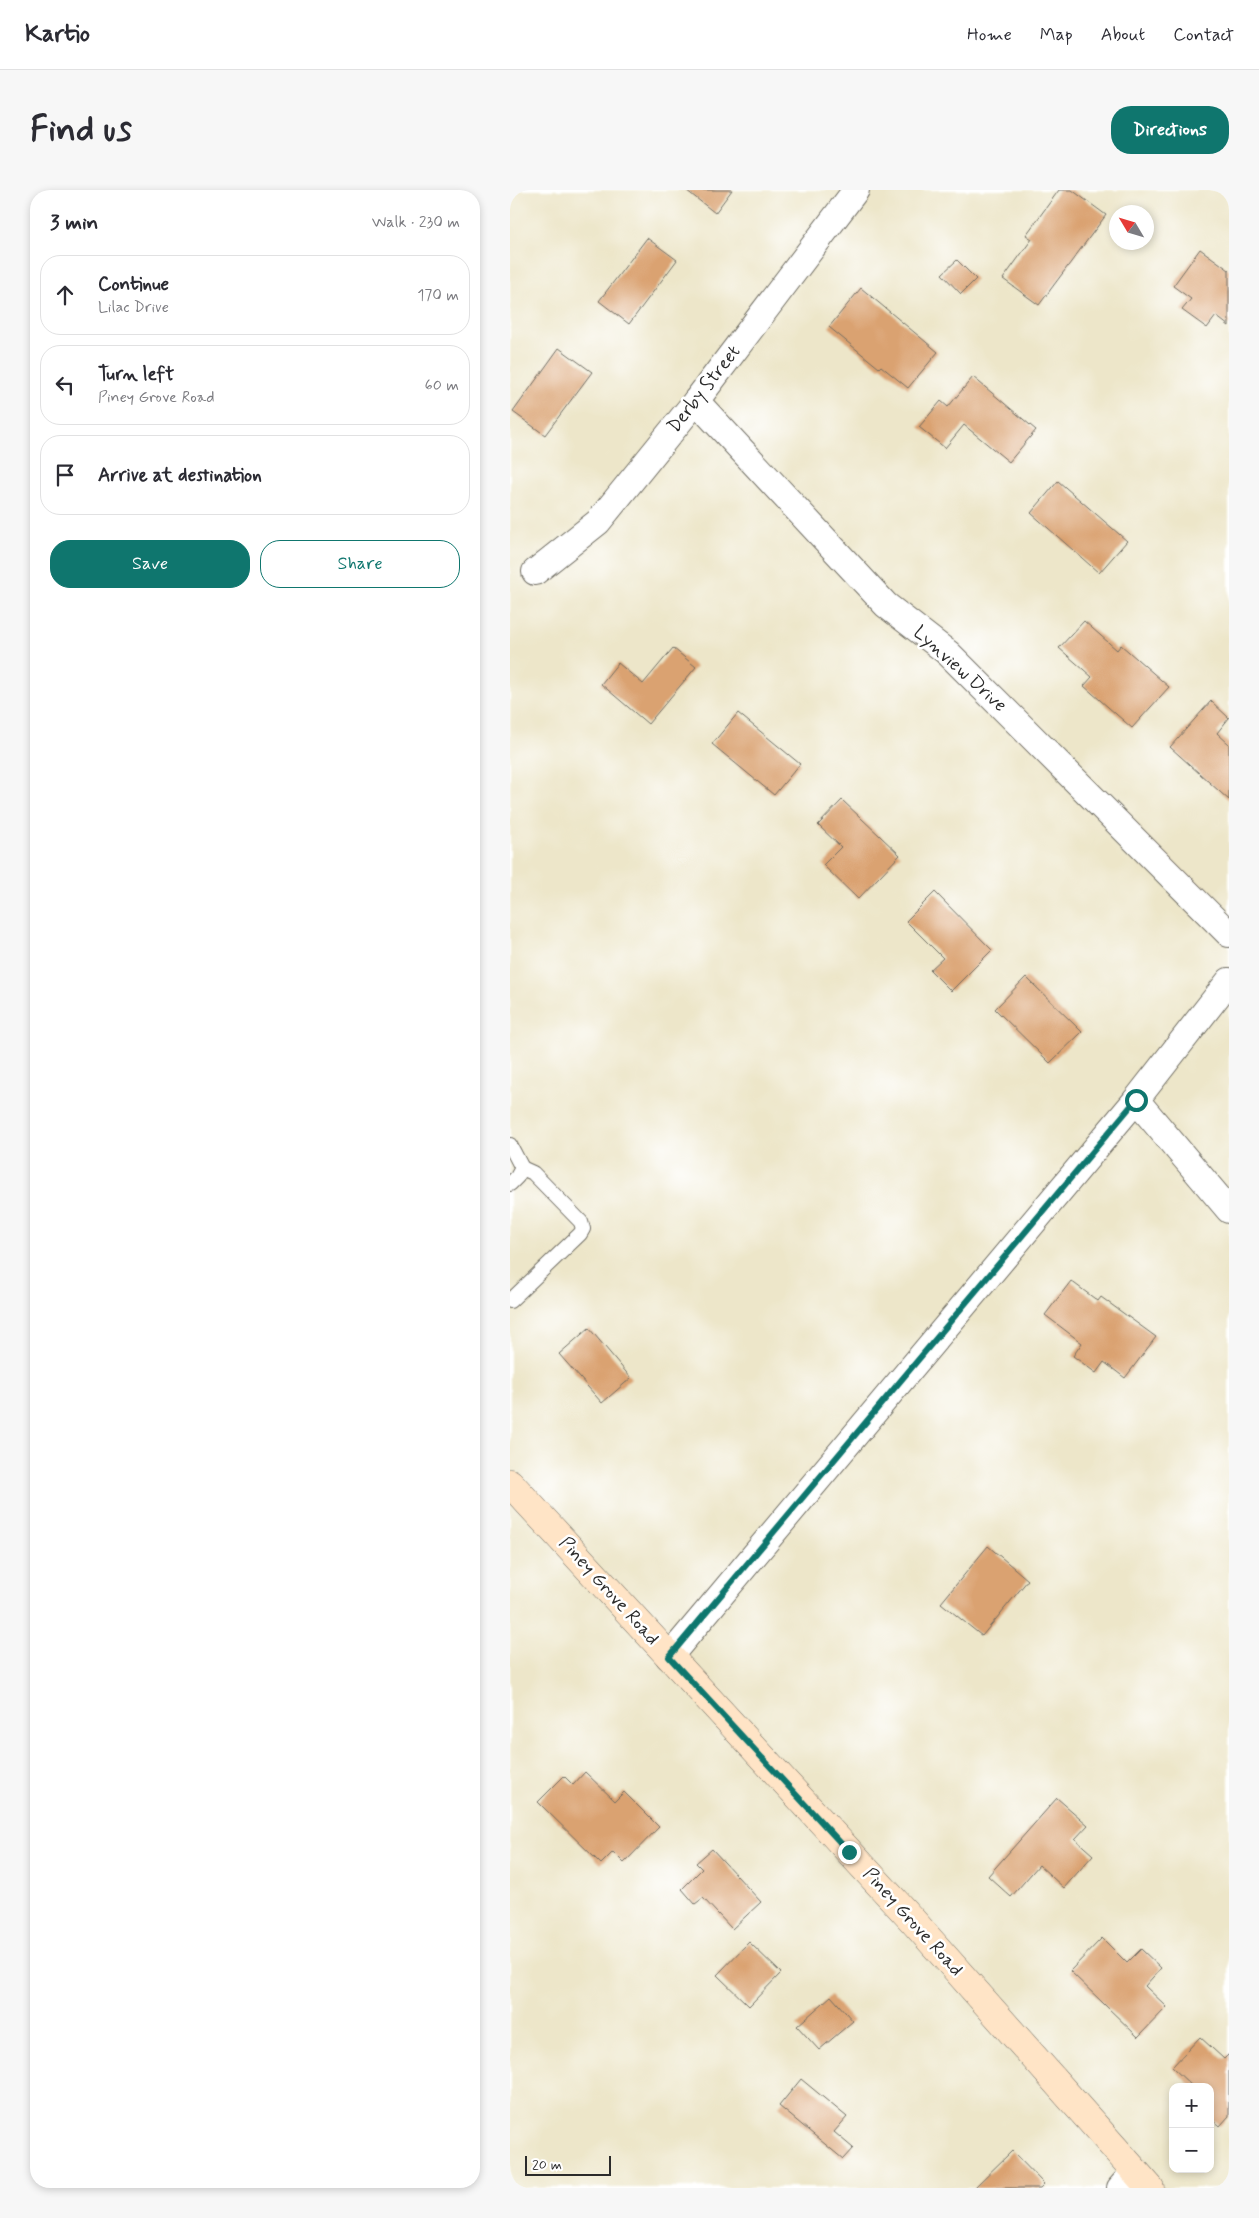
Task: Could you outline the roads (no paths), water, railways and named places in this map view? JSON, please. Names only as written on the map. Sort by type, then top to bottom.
[{"type":"main road","name":"Piney Grove Road","points":[[510,1483],[913,1921],[1135,2182]]},
{"type":"street","name":"Derby Street","points":[[535,572],[598,522],[696,401],[856,190]]},
{"type":"street","name":"Lynview Drive","points":[[696,401],[886,605],[948,653],[1229,934]]},
{"type":"street","points":[[669,1657],[1136,1100],[1229,981]]},
{"type":"street","points":[[1136,1100],[1229,1210]]},
{"type":"lane","points":[[510,1145],[522,1168],[533,1173],[581,1222],[583,1229],[510,1301]]},
{"type":"lane","points":[[510,1184],[522,1168]]}]
